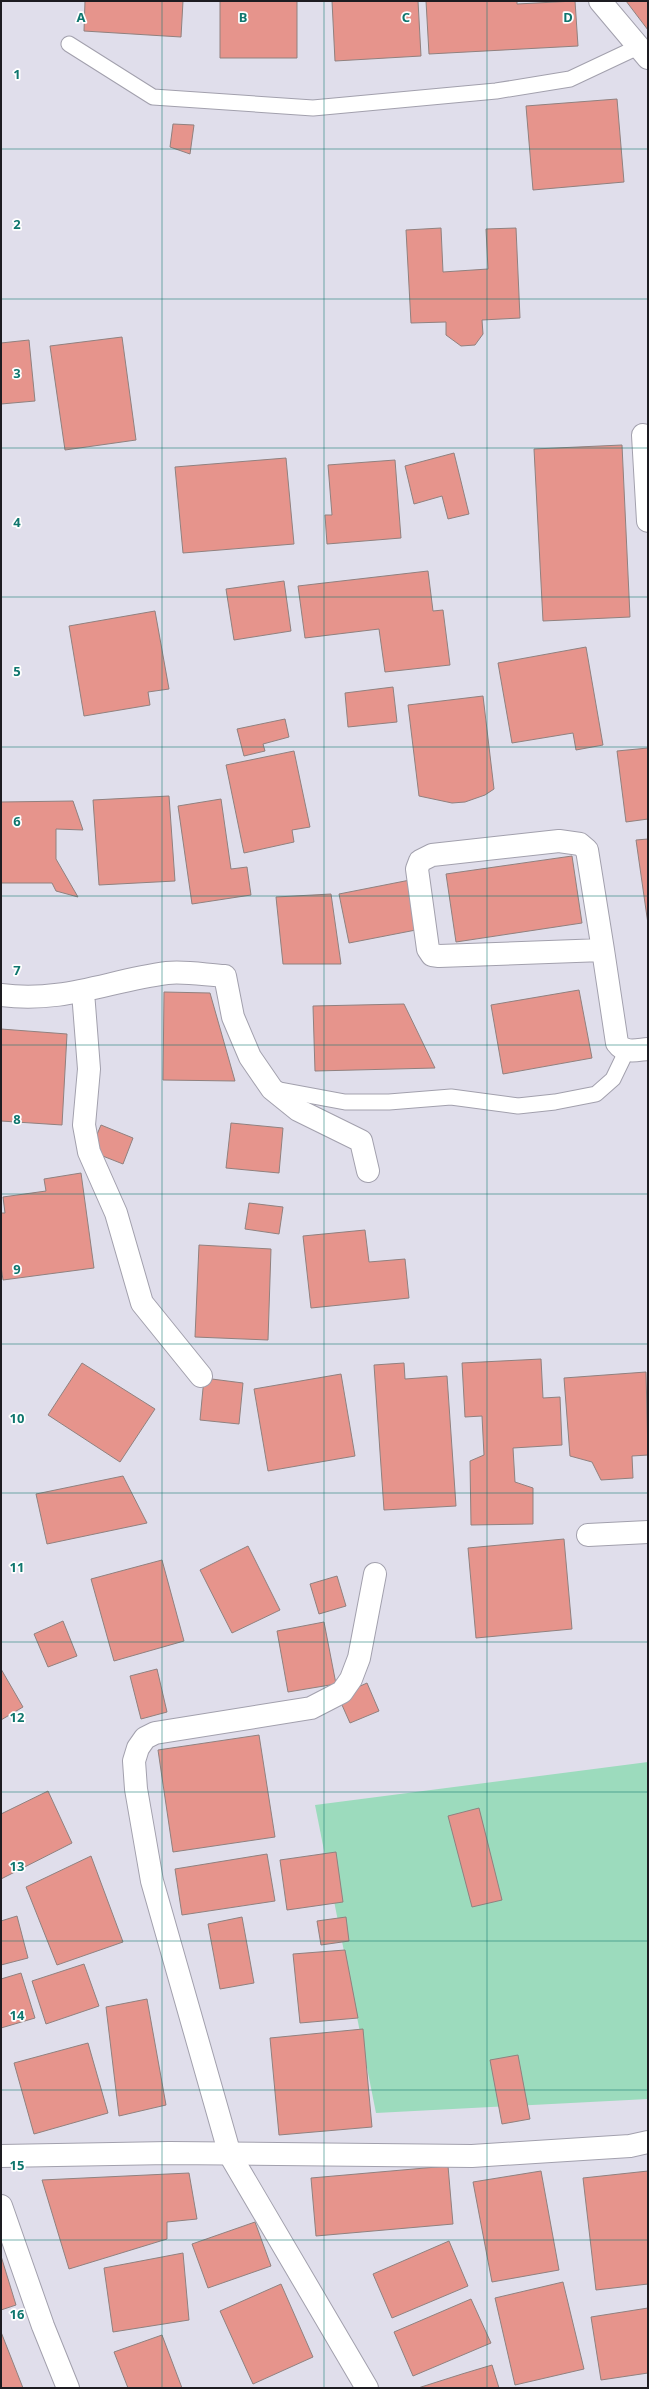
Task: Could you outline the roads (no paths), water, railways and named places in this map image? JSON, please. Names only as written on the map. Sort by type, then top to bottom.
[{"type":"street","points":[[600,1],[643,52]]},
{"type":"street","points":[[643,435],[648,521]]},
{"type":"street","points":[[603,950],[439,956],[432,955],[428,949],[417,869],[420,860],[432,855],[559,841],[580,844],[587,850],[603,950],[617,1043],[622,1049],[637,1049]]},
{"type":"street","points":[[1,995],[19,998],[57,997],[168,973],[225,976],[233,1017],[250,1057],[272,1089],[298,1110],[361,1141],[368,1171]]},
{"type":"street","points":[[83,992],[89,1070],[84,1125],[89,1152],[116,1213],[142,1303],[201,1376]]},
{"type":"street","points":[[588,1535],[648,1532]]},
{"type":"street","points":[[367,2388],[230,2155],[152,1881],[136,1789],[136,1754],[145,1738],[155,1732],[311,1708],[342,1692],[351,1679],[359,1658],[375,1574]]},
{"type":"street","points":[[1,2156],[169,2153],[230,2155],[472,2156],[630,2146],[648,2142]]},
{"type":"street","points":[[1,2206],[43,2326],[68,2388]]},
{"type":"lane","points":[[68,44],[153,97],[313,108],[496,90],[570,79],[643,52]]},
{"type":"lane","points":[[272,1089],[345,1102],[389,1102],[451,1097],[518,1106],[555,1102],[596,1094],[613,1079],[637,1049]]}]
